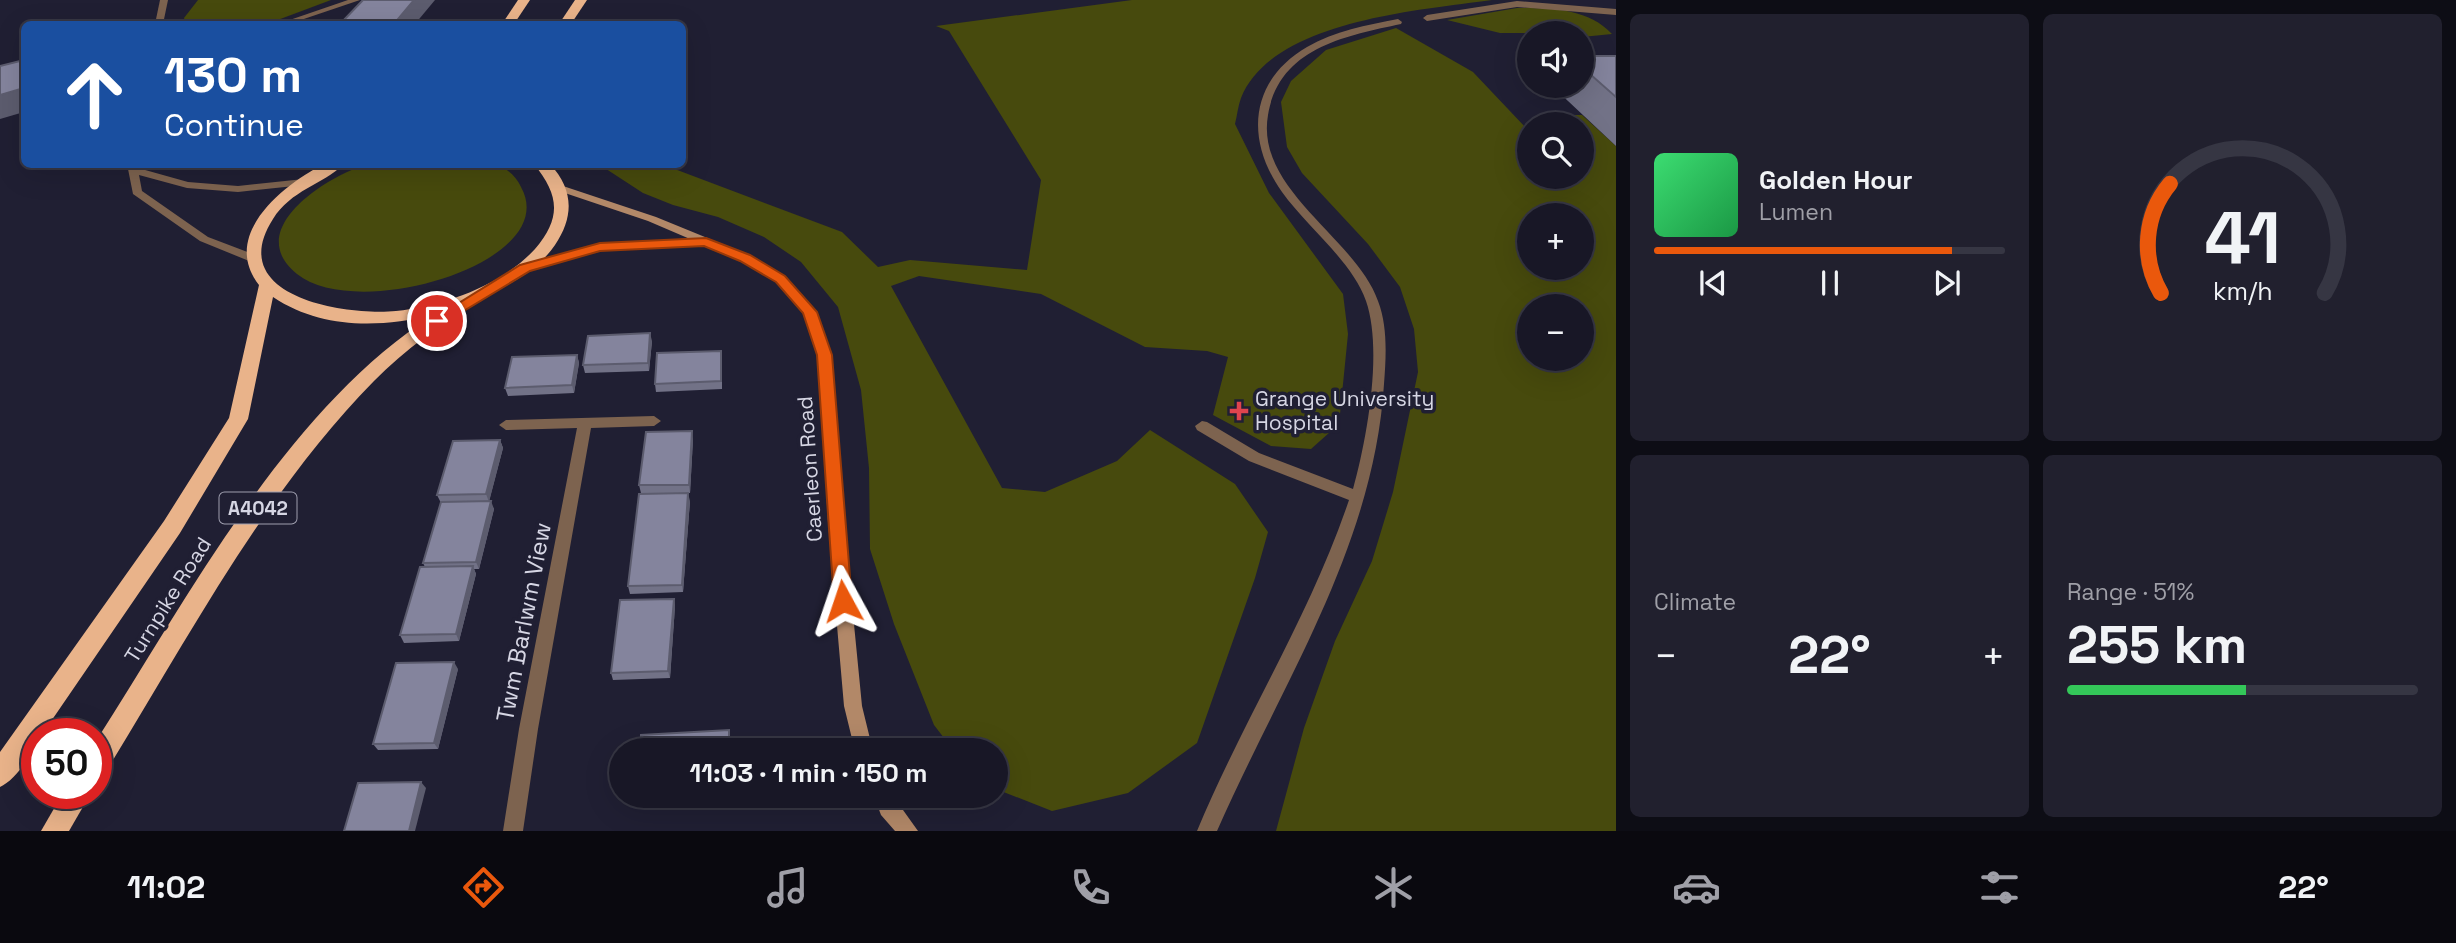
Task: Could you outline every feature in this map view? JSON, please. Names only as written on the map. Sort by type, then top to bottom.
[{"type":"highway","points":[[511,21],[524,0]]},
{"type":"highway","points":[[567,21],[580,0]]},
{"type":"highway","points":[[330,168],[304,182],[265,219],[256,239],[254,259],[267,286],[302,307],[353,318],[413,314],[472,298],[525,268],[551,240],[563,213],[560,188],[544,168]]},
{"type":"highway","name":"Turnpike Road","points":[[0,774],[172,527],[238,419],[267,286]]},
{"type":"highway","name":"Turnpike Road","points":[[112,739],[249,522],[311,437],[369,374],[420,332],[472,298]]},
{"type":"highway","points":[[54,831],[68,809]]},
{"type":"main road","name":"Caerleon Road","points":[[560,188],[745,258],[780,279],[810,312],[825,355],[836,522],[853,705],[861,738]]},
{"type":"main road","name":"Caerleon Road","points":[[525,268],[600,247],[706,242]]},
{"type":"main road","points":[[888,808],[908,831]]},
{"type":"street","points":[[160,21],[164,0]]},
{"type":"street","points":[[291,21],[356,0],[367,6]]},
{"type":"street","points":[[1427,18],[1517,4],[1616,12]]},
{"type":"street","points":[[1207,831],[1297,648],[1329,574],[1357,497],[1375,433],[1379,336],[1371,296],[1346,261],[1308,220],[1284,184],[1266,150],[1262,120],[1269,92],[1284,67],[1307,50],[1343,33],[1398,22]]},
{"type":"street","points":[[133,168],[137,192],[162,211],[204,239],[254,259]]},
{"type":"street","points":[[136,168],[187,185],[238,188],[304,182]]},
{"type":"street","points":[[506,425],[654,421]]},
{"type":"street","name":"Twm Barlwm View","points":[[513,831],[524,747],[569,527],[586,422]]},
{"type":"street","points":[[1202,426],[1254,457],[1357,497]]},
{"type":"shaded area","points":[[198,0],[331,0],[275,21],[185,21],[184,18]]},
{"type":"shaded area","points":[[1132,0],[1492,0],[1390,15],[1316,35],[1283,51],[1258,72],[1241,98],[1235,124],[1269,193],[1343,294],[1348,334],[1339,424],[1311,449],[1271,446],[1213,415],[1228,357],[1207,351],[1145,347],[1041,294],[919,276],[891,286],[1002,488],[1045,492],[1117,461],[1150,430],[1235,484],[1268,532],[1255,578],[1197,743],[1128,793],[1052,811],[1008,794],[1008,738],[944,738],[934,725],[894,624],[870,549],[869,468],[861,390],[838,307],[801,262],[764,237],[718,217],[673,205],[643,193],[605,168],[672,168],[842,232],[878,267],[910,260],[1027,270],[1041,180],[949,31],[936,26]]},
{"type":"shaded area","points":[[1517,8],[1555,9],[1592,19],[1612,34],[1594,36],[1594,21],[1517,21],[1517,33],[1500,33],[1447,20]]},
{"type":"shaded area","points":[[1396,28],[1473,72],[1517,118],[1517,189],[1594,189],[1594,126],[1616,146],[1616,831],[1276,831],[1304,728],[1335,641],[1372,561],[1393,492],[1418,372],[1414,329],[1400,287],[1368,244],[1302,173],[1287,147],[1281,102],[1291,81],[1326,50]]},
{"type":"shaded area","points":[[357,168],[504,168],[515,177],[521,187],[526,214],[512,239],[485,260],[448,277],[406,288],[364,292],[326,287],[297,274],[283,257],[279,240],[284,223],[296,208],[312,193]]},
{"type":"building","points":[[363,0],[414,0],[396,21],[343,21]]},
{"type":"building","points":[[1594,56],[1616,56],[1616,97],[1594,78]]},
{"type":"building","points":[[21,61],[21,89],[0,95],[0,66]]},
{"type":"building","points":[[650,333],[648,363],[583,365],[588,336]]},
{"type":"building","points":[[721,351],[721,381],[655,384],[657,353]]},
{"type":"building","points":[[577,355],[572,385],[505,388],[512,357]]},
{"type":"building","points":[[692,431],[689,485],[639,485],[646,432]]},
{"type":"building","points":[[500,440],[486,494],[437,495],[453,441]]},
{"type":"building","points":[[688,493],[682,585],[628,586],[639,494]]},
{"type":"building","points":[[491,501],[476,562],[423,563],[441,502]]},
{"type":"building","points":[[473,566],[456,634],[400,635],[420,567]]},
{"type":"building","points":[[674,599],[668,671],[611,673],[620,600]]},
{"type":"building","points":[[454,662],[434,743],[373,744],[396,663]]},
{"type":"building","points":[[729,730],[729,738],[641,738],[641,735]]},
{"type":"building","points":[[421,782],[409,831],[344,831],[358,783]]},
{"type":"place","name":"Grange University Hospital","points":[[1239,411]]},
{"type":"route","points":[[437,321],[525,268],[600,247],[706,242],[745,258],[780,279],[810,312],[825,355],[843,601]]}]
